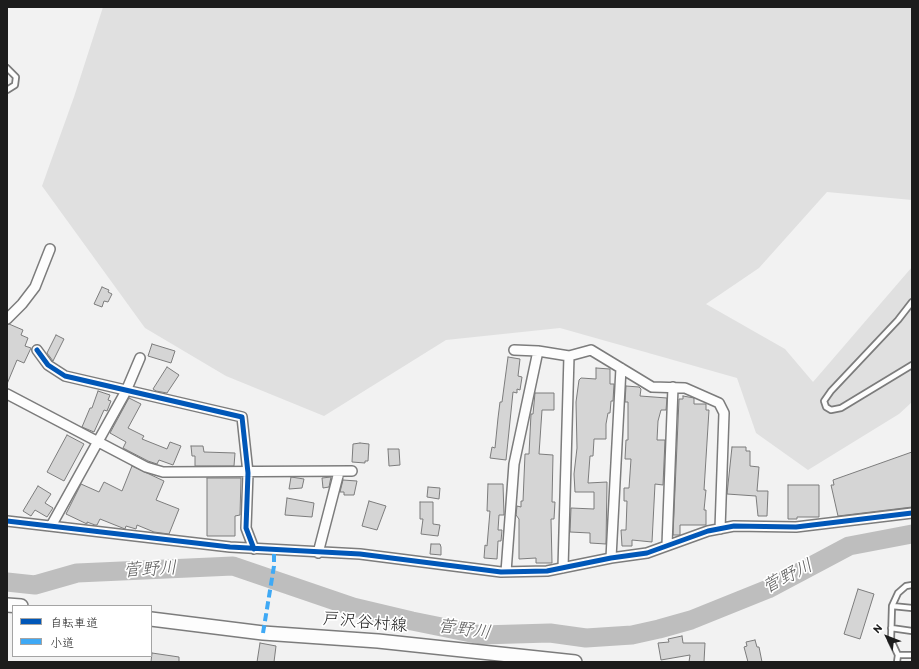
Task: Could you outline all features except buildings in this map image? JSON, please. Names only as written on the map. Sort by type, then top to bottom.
[{"type":"main road","name":"戸沢谷村線","points":[[152,620],[263,633],[378,641],[575,662]]},
{"type":"street","points":[[7,319],[22,304],[34,287],[50,249]]},
{"type":"street","points":[[37,350],[48,365],[65,376],[242,417],[248,473],[246,528],[254,549]]},
{"type":"street","points":[[514,350],[538,350],[569,356],[591,350],[652,387],[685,388],[719,402],[724,413],[720,529]]},
{"type":"street","points":[[506,572],[514,464],[538,350]]},
{"type":"street","points":[[562,568],[569,356]]},
{"type":"street","points":[[51,526],[126,391],[140,358]]},
{"type":"street","points":[[611,558],[621,368]]},
{"type":"street","points":[[668,545],[673,387]]},
{"type":"street","points":[[7,394],[146,467],[163,472],[248,473],[352,471]]},
{"type":"street","points":[[318,553],[339,472]]},
{"type":"street","points":[[7,521],[254,549],[360,554],[417,563],[506,572],[547,571],[611,558],[647,553],[708,531],[734,526],[796,527],[912,513]]},
{"type":"lane","points":[[7,68],[16,77],[14,85],[7,90]]},
{"type":"lane","points":[[912,302],[898,320],[831,391],[824,401],[826,407],[831,410],[841,408],[912,364]]},
{"type":"lane","points":[[897,662],[898,655],[891,640],[892,606],[898,593],[906,586],[912,585]]},
{"type":"lane","points":[[892,606],[912,608]]},
{"type":"lane","points":[[891,628],[912,631]]},
{"type":"lane","points":[[898,655],[912,655]]},
{"type":"shaded area","points":[[103,7],[912,7],[912,200],[827,192],[759,268],[706,304],[785,349],[813,382],[912,267],[912,402],[899,414],[808,470],[756,433],[737,378],[560,328],[446,340],[324,416],[226,376],[145,328],[42,186],[74,97]]},
{"type":"waterway","name":"菅野川","points":[[7,582],[35,585],[77,573],[233,566],[353,607],[412,621],[481,635],[550,633],[586,638],[632,635],[691,620],[768,589],[849,546],[912,534]]},
{"type":"marked path","points":[[263,633],[274,566],[274,550]]},
{"type":"cycle path","points":[[37,350],[48,365],[65,376],[242,417],[248,473],[246,528],[254,549]]},
{"type":"cycle path","points":[[7,521],[230,547],[360,554],[501,572],[547,571],[611,558],[647,553],[708,531],[734,526],[796,527],[912,513]]}]
